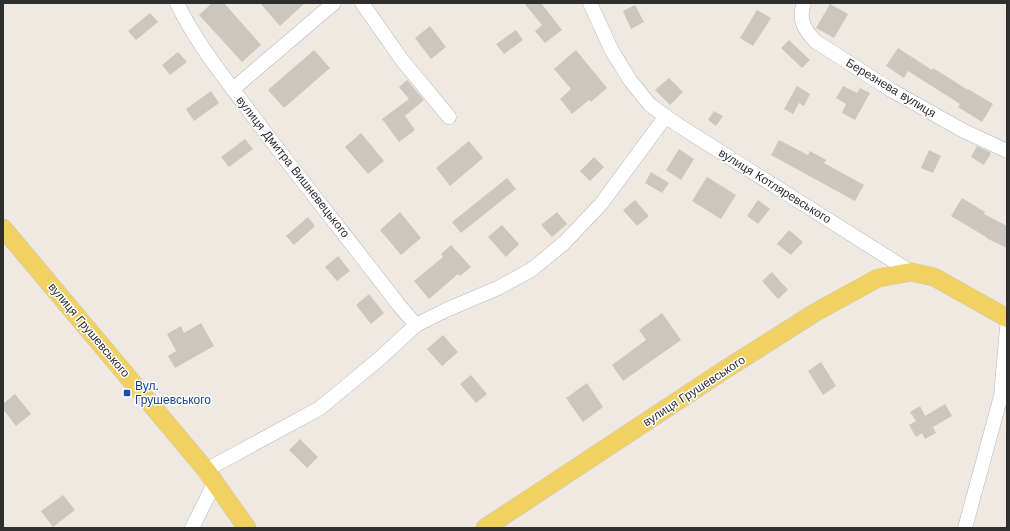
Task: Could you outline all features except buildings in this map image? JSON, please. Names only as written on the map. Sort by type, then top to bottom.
[{"type":"main road","name":"вулиця Грушевського","points":[[3,228],[211,476],[247,528]]},
{"type":"main road","name":"вулиця Котляревського","points":[[911,272],[934,277],[1007,318]]},
{"type":"main road","name":"вулиця Грушевського","points":[[485,528],[720,373],[816,312],[878,278],[911,272]]},
{"type":"street","name":"вулиця Дмитра Вишневецького","points":[[177,3],[185,20],[233,89],[398,304],[416,325]]},
{"type":"street","points":[[233,89],[334,3]]},
{"type":"street","points":[[362,3],[402,60],[449,117]]},
{"type":"street","name":"вулиця Котляревського","points":[[590,3],[612,51],[630,80],[650,105],[911,272]]},
{"type":"street","name":"Березнева вулиця","points":[[804,3],[802,21],[805,30],[814,41],[891,90],[962,130],[1007,152]]},
{"type":"street","points":[[192,528],[211,476],[320,408],[378,360],[416,325],[446,310],[504,285],[531,270],[564,243],[601,204],[666,116]]},
{"type":"street","points":[[965,528],[1001,396],[1007,328]]},
{"type":"place","name":"Вул. Грушевського","points":[[127,393]]}]
